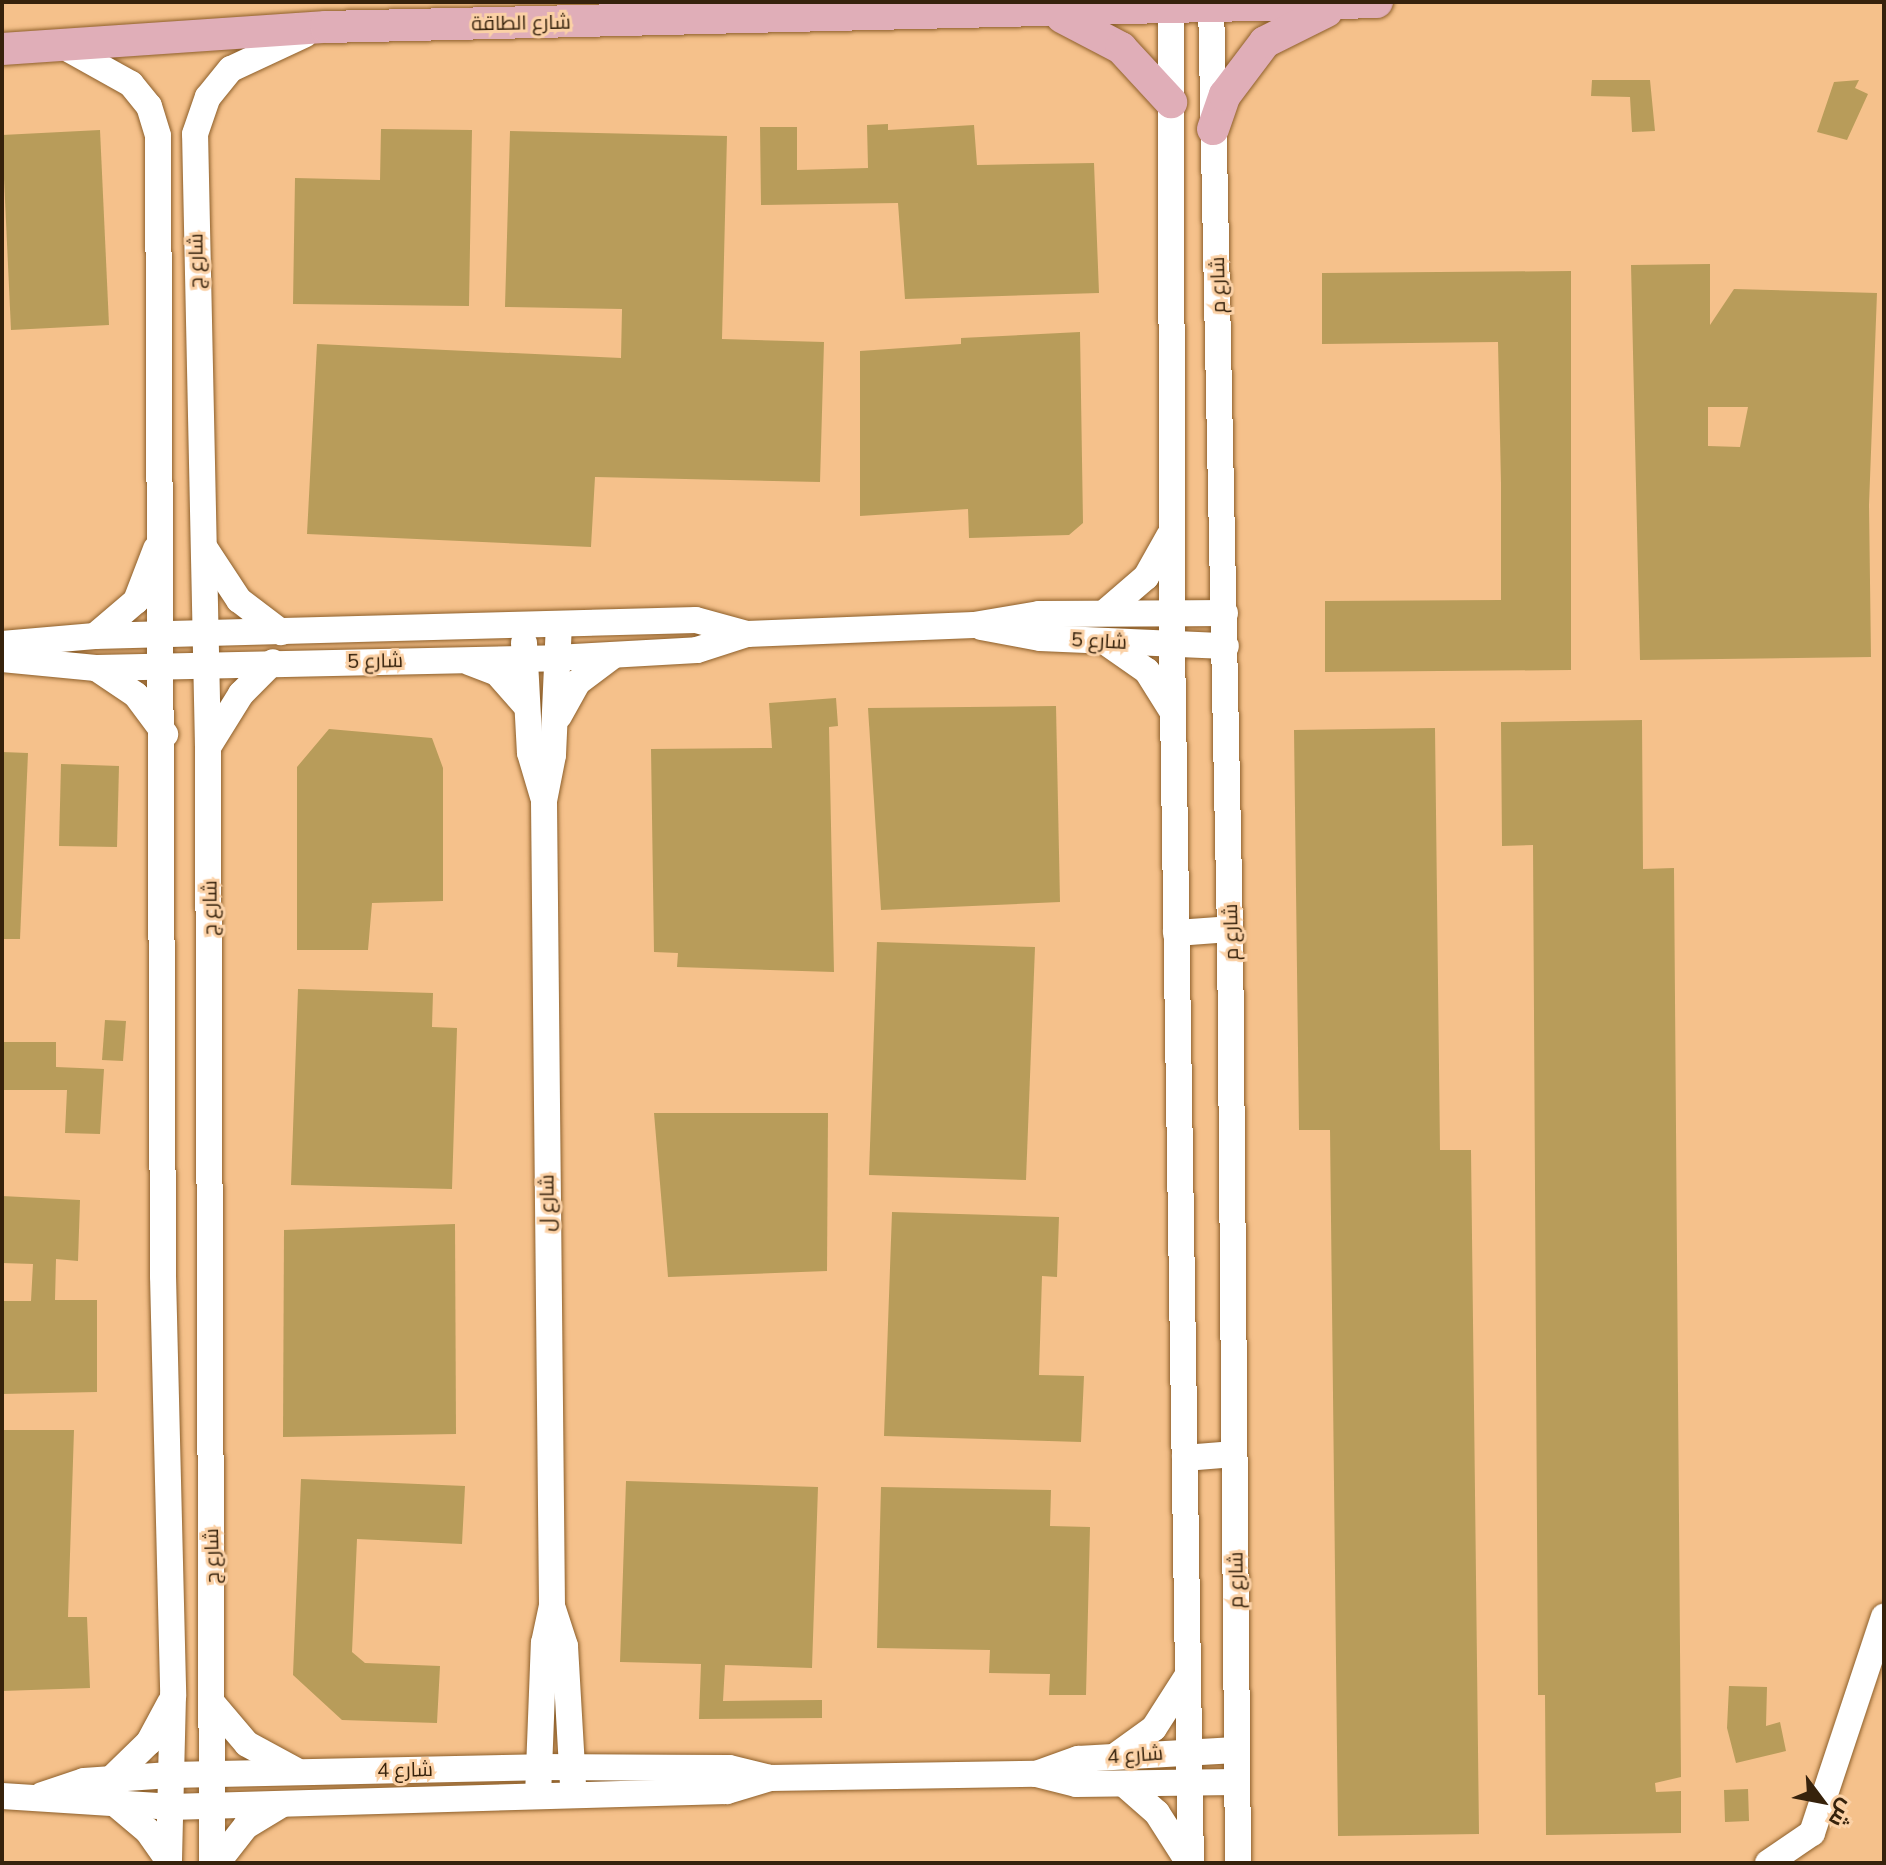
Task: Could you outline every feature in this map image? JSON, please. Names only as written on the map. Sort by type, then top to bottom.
[{"type":"main road","points":[[805,15],[900,2]]},
{"type":"main road","name":"شارع الطاقة","points":[[2,49],[54,42],[326,27],[805,15],[1056,14],[1172,4],[1377,2]]},
{"type":"main road","points":[[1213,129],[1225,95],[1265,42],[1292,24],[1352,3]]},
{"type":"main road","points":[[1056,14],[1121,48],[1171,102]]},
{"type":"street","points":[[1172,4],[1172,644],[1190,1863]]},
{"type":"street","name":"شارع م","points":[[1211,4],[1226,646],[1238,1863]]},
{"type":"street","name":"شارع ج","points":[[214,1863],[206,1275],[209,984],[206,549],[195,338],[195,134],[208,97],[231,69],[258,51],[326,27]]},
{"type":"street","name":"شارع ج","points":[[54,42],[111,69],[149,106],[158,136],[158,342],[165,635],[163,1276],[173,1696],[169,1862]]},
{"type":"street","points":[[158,342],[195,338]]},
{"type":"street","points":[[1104,613],[1146,577],[1172,529]]},
{"type":"street","points":[[95,636],[136,601],[161,534]]},
{"type":"street","points":[[206,549],[239,600],[281,632]]},
{"type":"street","name":"شارع 5","points":[[2,659],[96,668],[206,662],[556,658],[697,650],[747,634],[974,625],[1030,614],[1225,613]]},
{"type":"street","name":"شارع 5","points":[[2,644],[95,636],[696,620],[747,634]]},
{"type":"street","name":"شارع ل","points":[[524,625],[530,753],[544,801]]},
{"type":"street","name":"شارع ل","points":[[538,1796],[544,1643],[552,1606],[544,801],[556,723],[559,625]]},
{"type":"street","name":"شارع 5","points":[[974,625],[1104,641],[1226,646]]},
{"type":"street","points":[[1104,641],[1147,671],[1175,716]]},
{"type":"street","points":[[556,723],[578,682],[616,654]]},
{"type":"street","points":[[454,658],[497,673],[527,707]]},
{"type":"street","points":[[208,747],[241,694],[273,662]]},
{"type":"street","points":[[96,668],[136,695],[165,734]]},
{"type":"street","points":[[1176,933],[1230,929]]},
{"type":"street","points":[[165,983],[209,984]]},
{"type":"street","points":[[163,1276],[206,1275]]},
{"type":"street","points":[[1185,1458],[1234,1454]]},
{"type":"street","name":"شارع ل","points":[[552,1606],[565,1646],[573,1795]]},
{"type":"street","points":[[1768,1863],[1812,1833],[1884,1617]]},
{"type":"street","points":[[1117,1755],[1169,1711],[1189,1671]]},
{"type":"street","points":[[111,1779],[149,1742],[173,1696]]},
{"type":"street","points":[[213,1704],[247,1744],[299,1772]]},
{"type":"street","name":"شارع 4","points":[[42,1795],[111,1779],[213,1773],[573,1767],[729,1768],[770,1778],[1036,1774],[1117,1755],[1236,1750]]},
{"type":"street","name":"شارع 4","points":[[1036,1774],[1076,1784],[1237,1782]]},
{"type":"street","name":"شارع 4","points":[[2,1796],[42,1795],[118,1806],[170,1807],[291,1801],[727,1791],[770,1778]]},
{"type":"street","points":[[1124,1784],[1171,1830],[1190,1863]]},
{"type":"street","points":[[214,1863],[246,1826],[291,1801]]},
{"type":"street","points":[[118,1806],[147,1830],[169,1862]]},
{"type":"building","points":[[1592,80],[1650,80],[1655,131],[1632,132],[1630,97],[1591,96]]},
{"type":"building","points":[[1859,80],[1855,88],[1868,94],[1847,140],[1817,132],[1834,82]]},
{"type":"building","points":[[888,124],[888,130],[974,125],[977,165],[1094,163],[1099,293],[905,299],[898,203],[761,205],[760,127],[797,127],[797,170],[868,168],[867,125]]},
{"type":"building","points":[[381,129],[472,130],[469,306],[293,304],[295,178],[380,180]]},
{"type":"building","points":[[100,130],[109,325],[11,330],[2,135]]},
{"type":"building","points":[[510,131],[727,136],[722,339],[824,342],[820,482],[595,477],[591,547],[307,534],[317,344],[621,358],[622,309],[505,307]]},
{"type":"building","points":[[1710,264],[1710,325],[1734,289],[1877,293],[1869,505],[1871,657],[1640,660],[1631,265]],"holes":[[[1708,407],[1748,407],[1740,447],[1708,446]]]},
{"type":"building","points":[[1571,271],[1571,670],[1325,672],[1325,601],[1501,600],[1501,484],[1498,342],[1322,344],[1322,273]]},
{"type":"building","points":[[1080,332],[1083,523],[1069,535],[969,538],[968,509],[860,516],[860,351],[961,344],[961,338]]},
{"type":"building","points":[[836,698],[838,726],[829,727],[834,972],[677,967],[678,953],[654,952],[651,749],[772,748],[769,703]]},
{"type":"building","points":[[1056,706],[1060,902],[881,910],[868,708]]},
{"type":"building","points":[[1642,720],[1643,869],[1674,868],[1681,1777],[1655,1783],[1656,1792],[1681,1791],[1681,1833],[1546,1835],[1545,1695],[1538,1695],[1533,845],[1502,846],[1501,722]]},
{"type":"building","points":[[1435,728],[1440,1150],[1471,1150],[1479,1834],[1338,1836],[1330,1130],[1299,1130],[1294,730]]},
{"type":"building","points":[[329,729],[432,738],[443,768],[443,901],[372,903],[368,950],[297,950],[297,767]]},
{"type":"building","points":[[2,752],[28,753],[20,939],[2,939]]},
{"type":"building","points":[[61,764],[119,766],[117,847],[59,846]]},
{"type":"building","points":[[877,942],[1035,947],[1026,1180],[869,1175]]},
{"type":"building","points":[[298,989],[433,993],[432,1027],[457,1028],[452,1189],[291,1185]]},
{"type":"building","points":[[105,1020],[126,1021],[123,1061],[102,1060]]},
{"type":"building","points":[[2,1042],[56,1042],[56,1067],[104,1069],[100,1134],[65,1133],[67,1090],[2,1090]]},
{"type":"building","points":[[654,1113],[828,1113],[827,1271],[668,1277]]},
{"type":"building","points":[[2,1196],[80,1200],[78,1261],[56,1259],[55,1300],[97,1300],[97,1392],[2,1394],[2,1301],[31,1301],[33,1264],[2,1263]]},
{"type":"building","points":[[892,1212],[1059,1217],[1057,1277],[1042,1276],[1039,1375],[1084,1376],[1081,1442],[884,1436]]},
{"type":"building","points":[[455,1224],[456,1434],[283,1437],[284,1230]]},
{"type":"building","points":[[2,1430],[74,1430],[68,1617],[87,1617],[90,1688],[2,1691]]},
{"type":"building","points":[[301,1479],[465,1486],[462,1544],[357,1539],[352,1652],[365,1663],[440,1666],[437,1723],[342,1720],[293,1675]]},
{"type":"building","points":[[626,1481],[818,1487],[812,1668],[725,1665],[723,1701],[822,1700],[822,1718],[699,1719],[701,1664],[620,1662]]},
{"type":"building","points":[[881,1487],[1051,1490],[1050,1526],[1090,1527],[1086,1695],[1049,1695],[1050,1674],[989,1673],[990,1650],[877,1648]]},
{"type":"building","points":[[1729,1686],[1767,1687],[1766,1726],[1780,1722],[1786,1751],[1736,1763],[1727,1728]]},
{"type":"building","points":[[1748,1789],[1749,1821],[1725,1822],[1724,1790]]}]
